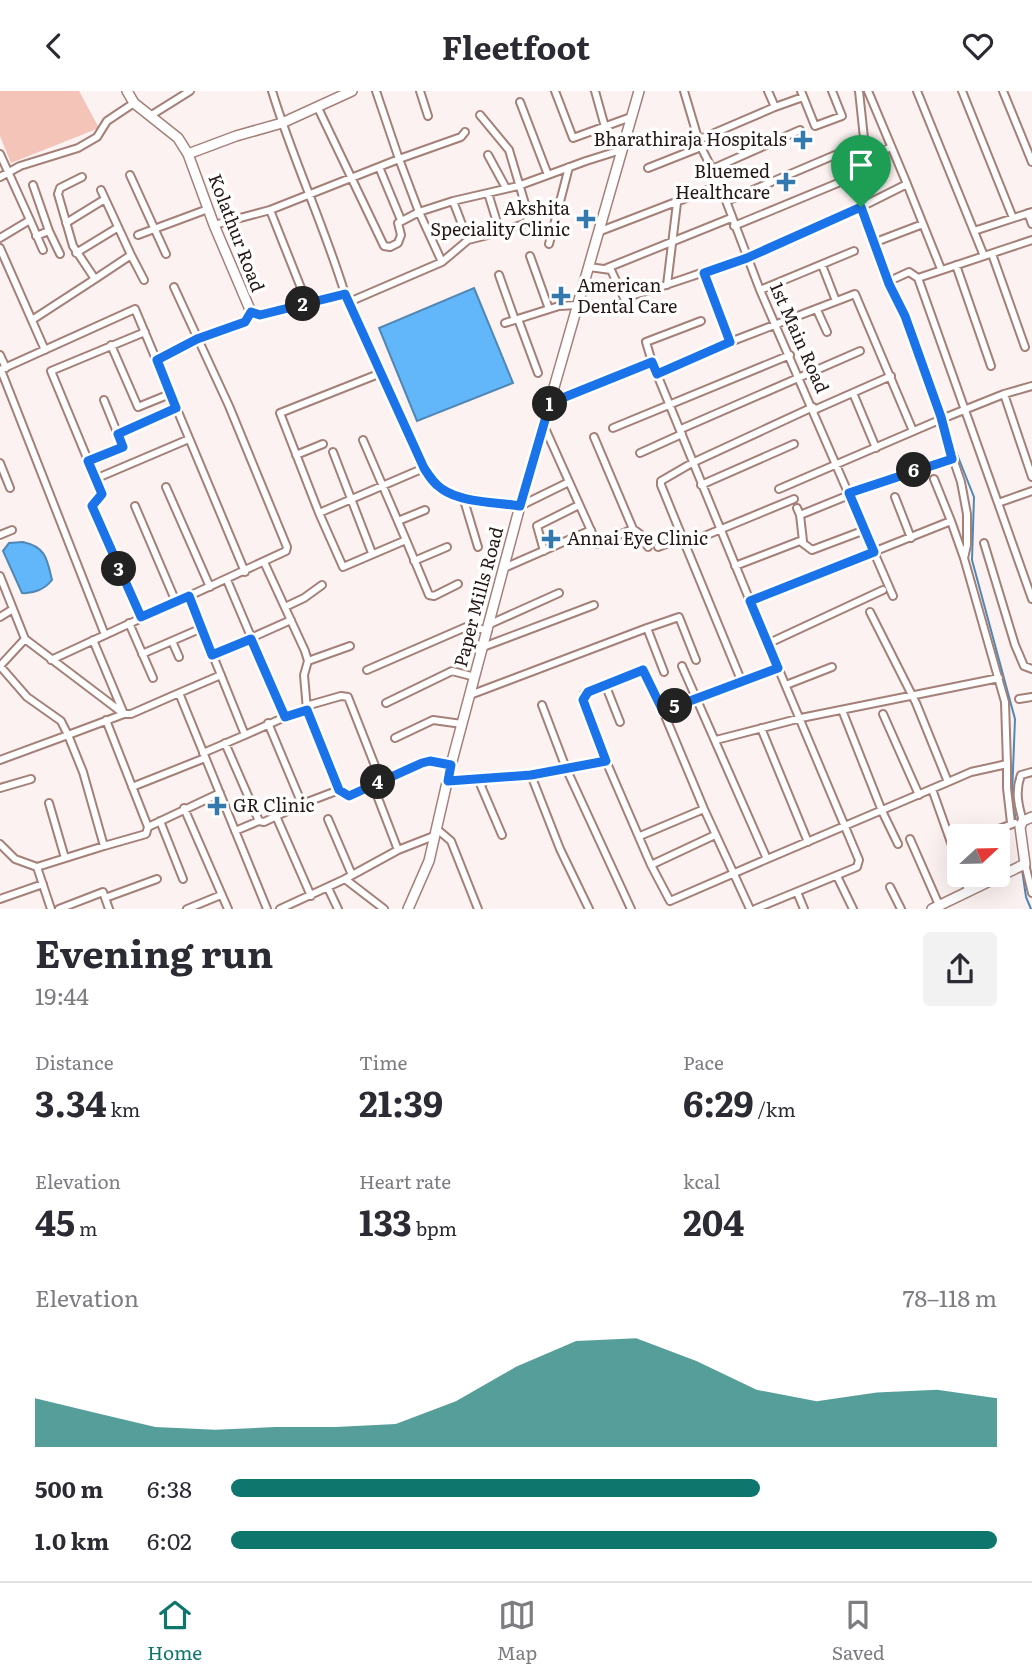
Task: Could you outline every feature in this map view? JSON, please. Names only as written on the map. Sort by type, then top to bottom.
[{"type":"main road","name":"Kolathur Road","points":[[127,91],[134,103],[178,138],[188,154],[214,225],[251,312],[260,315],[307,303],[347,298]]},
{"type":"main road","points":[[188,154],[282,123],[352,91]]},
{"type":"main road","name":"Paper Mills Road","points":[[408,909],[429,861],[451,765],[520,506],[639,91]]},
{"type":"main road","points":[[347,298],[424,468],[436,484],[445,491],[463,497],[520,506]]},
{"type":"main road","points":[[936,907],[1023,865],[1020,822]]},
{"type":"street","points":[[150,115],[190,91]]},
{"type":"street","points":[[272,91],[330,243],[347,298],[442,262],[462,248],[468,240],[527,223],[528,214],[508,147],[480,115]]},
{"type":"street","points":[[376,91],[419,212],[442,262]]},
{"type":"street","points":[[420,91],[428,115]]},
{"type":"street","points":[[555,91],[573,138],[631,117]]},
{"type":"street","points":[[595,91],[605,127]]},
{"type":"street","name":"1st Main Road","points":[[684,91],[700,143],[727,201],[747,258],[893,596]]},
{"type":"street","points":[[768,91],[775,107]]},
{"type":"street","points":[[648,168],[802,94],[815,126],[842,116],[832,91]]},
{"type":"street","points":[[859,91],[864,138],[862,190],[869,228],[924,369],[961,482],[967,515],[964,558]]},
{"type":"street","points":[[868,91],[941,269]]},
{"type":"street","points":[[917,91],[1025,347]]},
{"type":"street","points":[[962,91],[1013,218]]},
{"type":"street","points":[[1003,91],[1032,162]]},
{"type":"street","points":[[520,102],[548,175]]},
{"type":"street","points":[[0,177],[20,166],[78,148],[97,137],[107,121],[134,103]]},
{"type":"street","points":[[318,108],[375,229],[387,247],[401,239],[398,223],[419,212],[518,185],[621,151]]},
{"type":"street","points":[[712,169],[800,129]]},
{"type":"street","points":[[214,225],[270,210],[311,195],[461,137],[466,132]]},
{"type":"street","points":[[871,156],[891,147]]},
{"type":"street","points":[[727,201],[842,152]]},
{"type":"street","points":[[0,154],[43,250]]},
{"type":"street","points":[[488,155],[506,188]]},
{"type":"street","points":[[379,167],[401,220]]},
{"type":"street","points":[[549,244],[569,167]]},
{"type":"street","points":[[130,175],[166,254]]},
{"type":"street","points":[[82,177],[58,191],[76,253],[95,279]]},
{"type":"street","points":[[734,226],[838,183]]},
{"type":"street","points":[[33,184],[60,254]]},
{"type":"street","points":[[607,268],[611,270],[624,298],[747,258],[907,184]]},
{"type":"street","points":[[598,233],[720,185]]},
{"type":"street","points":[[101,190],[144,280]]},
{"type":"street","points":[[488,193],[500,232]]},
{"type":"street","points":[[66,223],[105,199]]},
{"type":"street","points":[[453,201],[468,240]]},
{"type":"street","points":[[667,285],[677,203]]},
{"type":"street","points":[[138,235],[208,209]]},
{"type":"street","points":[[270,210],[307,303]]},
{"type":"street","points":[[974,231],[1030,213],[1032,224]]},
{"type":"street","points":[[589,267],[607,268],[731,218]]},
{"type":"street","points":[[0,238],[30,220]]},
{"type":"street","points":[[877,243],[923,224]]},
{"type":"street","points":[[76,253],[117,228]]},
{"type":"street","points":[[36,236],[49,231]]},
{"type":"street","points":[[918,278],[1032,240]]},
{"type":"street","points":[[0,248],[46,349]]},
{"type":"street","points":[[761,290],[854,251]]},
{"type":"street","points":[[32,320],[131,255]]},
{"type":"street","points":[[530,256],[549,309]]},
{"type":"street","points":[[822,265],[836,301]]},
{"type":"street","points":[[956,265],[991,366]]},
{"type":"street","points":[[896,278],[909,272],[918,278],[1031,596]]},
{"type":"street","points":[[704,273],[730,342]]},
{"type":"street","points":[[499,275],[538,373]]},
{"type":"street","points":[[51,660],[283,554],[287,547],[229,407],[174,287]]},
{"type":"street","points":[[657,374],[853,294],[857,296],[913,431]]},
{"type":"street","points":[[505,323],[567,304],[578,305]]},
{"type":"street","points":[[2,369],[135,309],[245,572]]},
{"type":"street","points":[[817,310],[827,332]]},
{"type":"street","points":[[157,360],[197,339],[245,322],[251,312]]},
{"type":"street","points":[[674,909],[651,865],[583,700],[588,692],[643,670],[715,835],[752,909],[837,876],[859,864],[846,826],[692,463],[646,342],[701,321]]},
{"type":"street","points":[[141,617],[92,506],[102,494],[51,371],[145,333]]},
{"type":"street","points":[[111,345],[138,407],[170,394]]},
{"type":"street","points":[[640,453],[799,376],[860,351]]},
{"type":"street","points":[[0,355],[2,369],[104,635]]},
{"type":"street","points":[[612,428],[790,355]]},
{"type":"street","points":[[550,403],[652,362]]},
{"type":"street","points":[[381,373],[281,413],[343,568],[406,540]]},
{"type":"street","points":[[741,680],[661,481],[692,463],[891,376]]},
{"type":"street","points":[[779,489],[966,409],[1032,386]]},
{"type":"street","points":[[853,393],[876,448]]},
{"type":"street","points":[[1004,394],[1032,478]]},
{"type":"street","points":[[88,461],[123,447],[104,400]]},
{"type":"street","points":[[118,434],[176,408]]},
{"type":"street","points":[[544,426],[597,544],[633,529]]},
{"type":"street","points":[[594,437],[633,529],[640,534],[648,547]]},
{"type":"street","points":[[95,479],[189,439]]},
{"type":"street","points":[[363,440],[429,595],[434,596],[458,584]]},
{"type":"street","points":[[296,455],[323,444]]},
{"type":"street","points":[[701,485],[793,444]]},
{"type":"street","points":[[333,452],[372,553]]},
{"type":"street","points":[[865,530],[812,550],[808,549],[803,541],[799,512],[952,459]]},
{"type":"street","points":[[0,463],[10,488]]},
{"type":"street","points":[[320,513],[424,468]]},
{"type":"street","points":[[934,479],[964,558],[999,677],[1005,702],[1007,788],[1020,822]]},
{"type":"street","points":[[520,506],[569,482]]},
{"type":"street","points":[[166,487],[210,587]]},
{"type":"street","points":[[998,503],[1032,491]]},
{"type":"street","points":[[463,497],[478,547]]},
{"type":"street","points":[[895,497],[911,537]]},
{"type":"street","points":[[658,547],[720,529],[794,499]]},
{"type":"street","points":[[544,551],[540,543],[538,524],[579,505]]},
{"type":"street","points":[[135,506],[177,602]]},
{"type":"street","points":[[398,521],[425,510]]},
{"type":"street","points":[[750,601],[951,521]]},
{"type":"street","points":[[0,535],[12,530]]},
{"type":"street","points":[[504,568],[591,530]]},
{"type":"street","points":[[735,566],[803,541]]},
{"type":"street","points":[[984,543],[1018,652],[1024,666],[1032,669]]},
{"type":"street","points":[[414,561],[447,547]]},
{"type":"street","points":[[264,562],[309,661],[304,675],[306,708],[339,790],[349,796],[430,761],[451,765]]},
{"type":"street","points":[[0,576],[25,639],[124,714]]},
{"type":"street","points":[[226,580],[285,717]]},
{"type":"street","points":[[285,607],[322,585]]},
{"type":"street","points":[[767,644],[883,590]]},
{"type":"street","points":[[367,670],[466,627],[489,627],[559,593]]},
{"type":"street","points":[[189,596],[246,735]]},
{"type":"street","points":[[482,647],[594,605]]},
{"type":"street","points":[[0,617],[13,609]]},
{"type":"street","points":[[870,612],[911,695],[948,782]]},
{"type":"street","points":[[470,695],[679,617],[696,660]]},
{"type":"street","points":[[212,655],[291,620]]},
{"type":"street","points":[[129,623],[153,678]]},
{"type":"street","points":[[142,654],[202,628]]},
{"type":"street","points":[[647,628],[664,672]]},
{"type":"street","points":[[25,639],[0,666],[27,697],[61,721],[83,772],[104,846]]},
{"type":"street","points":[[93,640],[124,714]]},
{"type":"street","points":[[172,641],[179,657]]},
{"type":"street","points":[[309,661],[350,646]]},
{"type":"street","points":[[682,666],[767,859]]},
{"type":"street","points":[[786,685],[832,667]]},
{"type":"street","points":[[663,711],[778,668]]},
{"type":"street","points":[[386,703],[452,671],[475,677]]},
{"type":"street","points":[[0,760],[106,720],[134,713],[221,675]]},
{"type":"street","points":[[716,740],[801,718],[999,677]]},
{"type":"street","points":[[605,684],[620,722]]},
{"type":"street","points":[[179,693],[267,909]]},
{"type":"street","points":[[132,787],[268,723],[341,696],[348,698],[381,781]]},
{"type":"street","points":[[1019,699],[1032,697]]},
{"type":"street","points":[[542,705],[566,768],[631,909]]},
{"type":"street","points":[[842,710],[898,844]]},
{"type":"street","points":[[883,714],[919,795]]},
{"type":"street","points":[[0,846],[15,859],[37,867],[146,834],[148,827],[106,720]]},
{"type":"street","points":[[395,738],[433,720],[462,724]]},
{"type":"street","points":[[268,723],[302,804]]},
{"type":"street","points":[[761,728],[808,842]]},
{"type":"street","points":[[225,743],[259,821]]},
{"type":"street","points":[[448,781],[531,775],[606,761]]},
{"type":"street","points":[[670,901],[971,772],[1007,764]]},
{"type":"street","points":[[1020,822],[1018,783],[1021,775],[1032,772]]},
{"type":"street","points":[[531,775],[560,849],[589,909]]},
{"type":"street","points":[[486,778],[481,786],[502,835]]},
{"type":"street","points":[[0,788],[31,779]]},
{"type":"street","points":[[373,785],[398,850]]},
{"type":"street","points":[[932,789],[947,824]]},
{"type":"street","points":[[235,831],[259,821],[264,822],[339,790]]},
{"type":"street","points":[[148,827],[219,793]]},
{"type":"street","points":[[49,803],[65,858]]},
{"type":"street","points":[[184,808],[228,909]]},
{"type":"street","points":[[640,836],[704,809]]},
{"type":"street","points":[[276,816],[311,896]]},
{"type":"street","points":[[328,819],[348,877],[384,909]]},
{"type":"street","points":[[160,821],[183,879]]},
{"type":"street","points":[[280,909],[293,906],[398,850],[436,833],[450,841],[478,909]]},
{"type":"street","points":[[651,865],[715,835]]},
{"type":"street","points":[[910,839],[936,907]]},
{"type":"street","points":[[1023,865],[1032,893]]},
{"type":"street","points":[[37,867],[51,909]]},
{"type":"street","points":[[837,876],[853,909]]},
{"type":"street","points":[[105,898],[157,879]]},
{"type":"street","points":[[0,899],[43,884]]},
{"type":"street","points":[[890,887],[901,909]]},
{"type":"street","points":[[328,888],[338,909]]},
{"type":"street","points":[[797,892],[804,909]]},
{"type":"street","points":[[59,909],[103,893],[109,909]]},
{"type":"street","points":[[187,909],[221,895]]},
{"type":"shaded area","points":[[0,91],[79,91],[99,128],[11,163],[0,136]]},
{"type":"water","points":[[474,288],[513,383],[417,421],[379,328]]},
{"type":"water","points":[[23,542],[41,551],[47,560],[52,580],[34,592],[22,593],[3,551],[9,543]]},
{"type":"waterway","points":[[863,98],[865,117]]},
{"type":"waterway","points":[[866,206],[869,221]]},
{"type":"waterway","points":[[943,419],[974,497],[972,560],[1015,719],[1012,795],[1016,822]]},
{"type":"waterway","points":[[1022,869],[1026,897],[1031,909]]},
{"type":"place","name":"Bharathiraja Hospitals","points":[[803,140]]},
{"type":"place","name":"Bluemed Healthcare","points":[[786,182]]},
{"type":"place","name":"Akshita Speciality Clinic","points":[[586,219]]},
{"type":"place","name":"American Dental Care","points":[[561,296]]},
{"type":"place","name":"Annai Eye Clinic","points":[[551,539]]},
{"type":"place","name":"GR Clinic","points":[[217,806]]},
{"type":"route","points":[[861,207],[889,284],[905,316],[941,417],[952,459],[849,493],[874,552],[750,601],[778,668],[663,711],[643,670],[584,694],[583,700],[606,761],[531,775],[448,781],[451,765],[430,761],[405,769],[349,796],[339,790],[307,710],[285,717],[251,639],[212,655],[189,596],[141,617],[92,506],[102,494],[88,461],[123,447],[118,434],[176,408],[157,360],[197,339],[245,322],[251,312],[260,315],[345,294],[424,468],[436,484],[445,491],[463,497],[520,506],[550,403],[652,362],[657,374],[730,342],[704,273],[747,258],[861,207]]}]
